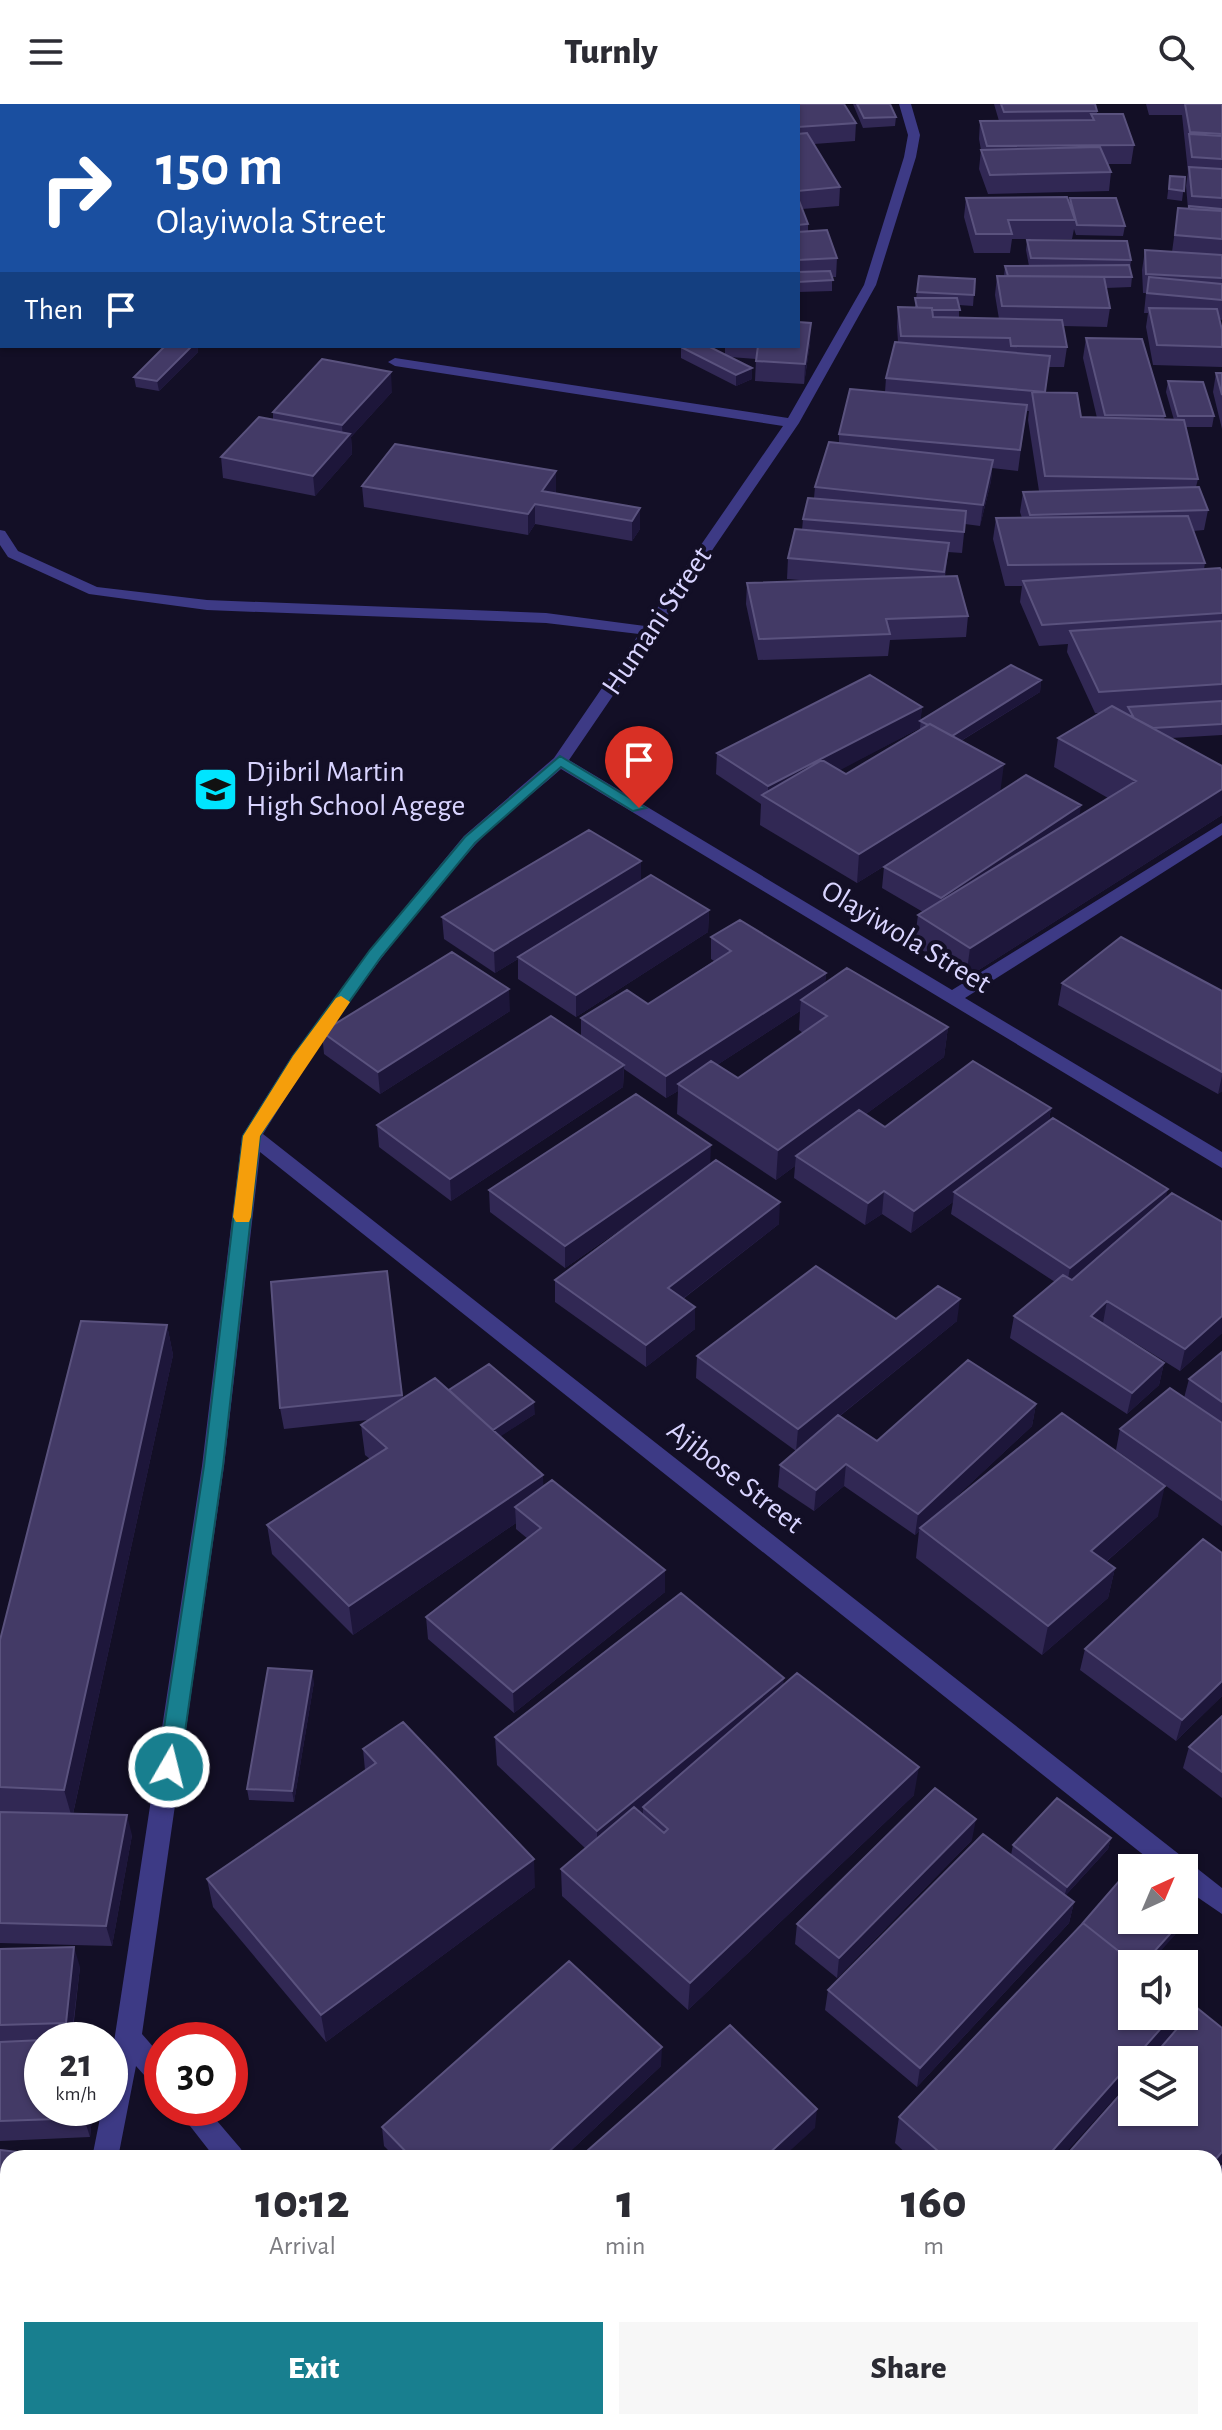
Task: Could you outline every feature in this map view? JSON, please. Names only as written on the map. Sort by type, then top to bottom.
[{"type":"street","name":"Humani Street","points":[[107,2150],[129,2038],[213,1466],[252,1136],[299,1060],[376,954],[470,840],[560,761],[792,423],[870,285],[910,157],[914,135],[905,104]]},
{"type":"street","points":[[395,362],[792,423]]},
{"type":"street","points":[[0,534],[13,554],[94,591],[207,605],[546,618],[651,631]]},
{"type":"street","name":"Olayiwola Street","points":[[560,761],[1222,1161]]},
{"type":"street","points":[[952,998],[1222,828]]},
{"type":"street","name":"Ajibose Street","points":[[252,1136],[1160,1854]]},
{"type":"street","points":[[1198,1884],[1222,1903]]},
{"type":"street","points":[[129,2038],[144,2055]]},
{"type":"street","points":[[204,2126],[225,2150]]},
{"type":"building","points":[[800,104],[844,104],[856,123],[800,127]]},
{"type":"building","points":[[857,104],[890,104],[896,117],[864,118]]},
{"type":"building","points":[[1001,104],[1095,104],[1097,111],[1004,112]]},
{"type":"building","points":[[1185,104],[1222,104],[1222,134],[1190,132]]},
{"type":"building","points":[[1091,114],[1123,114],[1134,145],[987,146],[980,121],[1094,120]]},
{"type":"building","points":[[807,133],[840,187],[800,191],[800,134]]},
{"type":"building","points":[[1189,134],[1222,136],[1222,159],[1192,157]]},
{"type":"building","points":[[1100,147],[1111,172],[990,175],[981,150]]},
{"type":"building","points":[[1189,167],[1222,169],[1222,198],[1192,196]]},
{"type":"building","points":[[1170,176],[1185,177],[1184,191],[1169,189]]},
{"type":"building","points":[[1067,197],[1075,220],[1008,220],[1012,234],[976,234],[966,198]]},
{"type":"building","points":[[1070,198],[1116,198],[1125,226],[1077,225]]},
{"type":"building","points":[[800,203],[808,224],[800,225]]},
{"type":"building","points":[[1189,206],[1222,209],[1222,211],[1189,209]]},
{"type":"building","points":[[1178,208],[1222,211],[1222,239],[1175,235]]},
{"type":"building","points":[[827,230],[837,258],[800,260],[800,232]]},
{"type":"building","points":[[1027,240],[1127,241],[1131,260],[1031,258]]},
{"type":"building","points":[[1145,250],[1222,255],[1222,278],[1146,274]]},
{"type":"building","points":[[1129,265],[1132,277],[1008,276],[1005,266]]},
{"type":"building","points":[[830,271],[833,280],[800,282],[800,272]]},
{"type":"building","points":[[919,276],[975,279],[974,295],[917,292]]},
{"type":"building","points":[[997,276],[1104,277],[1110,308],[1002,306]]},
{"type":"building","points":[[1149,277],[1222,284],[1222,300],[1147,293]]},
{"type":"building","points":[[915,298],[957,298],[960,310],[917,308]]},
{"type":"building","points":[[898,307],[932,308],[933,317],[1062,320],[1067,347],[1011,346],[1010,338],[901,336]]},
{"type":"building","points":[[1149,308],[1217,309],[1222,347],[1157,345]]},
{"type":"building","points":[[800,322],[811,323],[805,364],[756,361],[758,348],[800,348]]},
{"type":"building","points":[[1086,338],[1142,339],[1165,416],[1105,415]]},
{"type":"building","points":[[895,342],[1050,356],[1045,392],[886,378]]},
{"type":"building","points":[[163,348],[190,348],[157,381],[134,377]]},
{"type":"building","points":[[683,348],[712,348],[752,368],[736,375]]},
{"type":"building","points":[[322,359],[391,372],[342,425],[273,412]]},
{"type":"building","points":[[1216,373],[1222,373],[1222,395]]},
{"type":"building","points":[[1168,381],[1203,382],[1214,416],[1178,416]]},
{"type":"building","points":[[850,389],[1027,405],[1020,450],[839,434]]},
{"type":"building","points":[[1032,392],[1077,393],[1081,417],[1184,420],[1198,479],[1045,476]]},
{"type":"building","points":[[259,417],[350,434],[313,476],[221,457]]},
{"type":"building","points":[[829,442],[993,460],[983,505],[815,487]]},
{"type":"building","points":[[395,444],[556,471],[542,491],[640,508],[632,521],[535,504],[528,514],[362,486]]},
{"type":"building","points":[[1199,487],[1208,510],[1030,515],[1023,492]]},
{"type":"building","points":[[808,498],[966,511],[964,532],[803,519]]},
{"type":"building","points":[[1188,516],[1205,563],[1008,565],[996,518]]},
{"type":"building","points":[[795,529],[949,543],[944,572],[788,558]]},
{"type":"building","points":[[1220,568],[1222,613],[1042,625],[1023,581]]},
{"type":"building","points":[[957,576],[968,616],[886,619],[890,634],[759,639],[747,583]]},
{"type":"building","points":[[1222,621],[1222,684],[1099,692],[1070,631]]},
{"type":"building","points":[[1011,665],[1041,680],[952,736],[920,721]]},
{"type":"building","points":[[870,675],[922,707],[768,786],[717,753]]},
{"type":"building","points":[[1222,701],[1222,724],[1153,728],[1134,718],[1128,707]]},
{"type":"building","points":[[1112,706],[1222,766],[1222,789],[970,948],[918,915],[1136,781],[1058,738]]},
{"type":"building","points":[[930,724],[1004,764],[859,854],[762,795],[822,760],[846,774]]},
{"type":"building","points":[[1026,775],[1081,805],[941,898],[884,867]]},
{"type":"building","points":[[589,830],[641,861],[494,951],[442,917]]},
{"type":"building","points":[[651,875],[709,910],[576,995],[518,957]]},
{"type":"building","points":[[740,920],[826,973],[666,1076],[581,1018],[627,990],[648,1004],[731,951],[711,937]]},
{"type":"building","points":[[1121,937],[1222,991],[1222,1072],[1062,983]]},
{"type":"building","points":[[452,952],[509,989],[378,1072],[322,1032]]},
{"type":"building","points":[[847,968],[948,1027],[778,1150],[678,1084],[711,1061],[738,1078],[827,1016],[801,1000]]},
{"type":"building","points":[[551,1016],[624,1065],[450,1179],[377,1125]]},
{"type":"building","points":[[973,1061],[1051,1108],[914,1211],[884,1191],[868,1203],[796,1156],[859,1110],[885,1127]]},
{"type":"building","points":[[636,1094],[711,1145],[565,1246],[489,1190]]},
{"type":"building","points":[[1053,1118],[1168,1189],[1070,1268],[954,1192]]},
{"type":"building","points":[[716,1160],[780,1202],[668,1288],[695,1307],[646,1345],[555,1280]]},
{"type":"building","points":[[1172,1193],[1222,1222],[1222,1316],[1185,1349],[1107,1301],[1091,1316],[1164,1363],[1132,1393],[1014,1316],[1063,1275],[1072,1280]]},
{"type":"building","points":[[816,1266],[896,1319],[938,1286],[960,1299],[798,1429],[697,1356]]},
{"type":"building","points":[[387,1271],[402,1395],[280,1408],[271,1282]]},
{"type":"building","points":[[81,1321],[167,1325],[64,1790],[0,1787],[0,1640]]},
{"type":"building","points":[[1222,1352],[1222,1402],[1189,1379]]},
{"type":"building","points":[[968,1360],[1036,1404],[918,1514],[846,1464],[816,1490],[780,1465],[838,1415],[877,1441]]},
{"type":"building","points":[[489,1364],[534,1402],[493,1430],[449,1390]]},
{"type":"building","points":[[435,1378],[543,1475],[349,1606],[267,1525],[387,1448],[361,1425]]},
{"type":"building","points":[[1170,1388],[1222,1423],[1222,1500],[1120,1429]]},
{"type":"building","points":[[1062,1413],[1165,1486],[1091,1551],[1115,1568],[1048,1626],[920,1528]]},
{"type":"building","points":[[552,1480],[665,1570],[513,1692],[426,1617],[541,1528],[515,1507]]},
{"type":"building","points":[[1203,1539],[1222,1553],[1222,1681],[1182,1720],[1085,1649]]},
{"type":"building","points":[[681,1593],[784,1678],[597,1831],[495,1737]]},
{"type":"building","points":[[268,1668],[312,1671],[292,1791],[247,1789]]},
{"type":"building","points":[[797,1673],[919,1767],[690,1983],[561,1869],[634,1807],[664,1833],[668,1829],[643,1807]]},
{"type":"building","points":[[1222,1716],[1222,1772],[1189,1747]]},
{"type":"building","points":[[403,1722],[534,1859],[321,2015],[207,1879],[376,1763],[363,1749]]},
{"type":"building","points":[[935,1788],[976,1819],[839,1958],[797,1924]]},
{"type":"building","points":[[1057,1798],[1111,1838],[1067,1887],[1013,1845]]},
{"type":"building","points":[[0,1812],[127,1815],[106,1926],[0,1923]]},
{"type":"building","points":[[983,1834],[1074,1902],[920,2068],[828,1990]]},
{"type":"building","points":[[1118,1882],[1118,1934],[1170,1934],[1156,1950],[1118,1951],[1082,1924]]},
{"type":"building","points":[[1083,1923],[1118,1951],[1118,2030],[1160,2030],[1145,2046],[1118,2046],[1118,2077],[1053,2150],[937,2150],[899,2117]]},
{"type":"building","points":[[74,1947],[66,2022],[0,2025],[0,1949]]},
{"type":"building","points":[[569,1961],[662,2047],[551,2150],[404,2150],[382,2127]]},
{"type":"building","points":[[1198,2009],[1222,2028],[1222,2150],[1071,2150],[1118,2097],[1118,2126],[1198,2126],[1198,2046],[1162,2046],[1176,2030],[1198,2030]]},
{"type":"building","points":[[730,2025],[817,2109],[773,2150],[588,2150]]},
{"type":"building","points":[[24,2041],[24,2120],[0,2121],[0,2042]]},
{"type":"slow traffic","points":[[242,1217],[252,1136],[299,1060],[341,1002]]},
{"type":"place","name":"Djibril Martin High School Agege","points":[[215,789]]},
{"type":"route","points":[[169,1767],[213,1466],[252,1136],[299,1060],[376,954],[470,840],[560,761],[639,808]]}]
